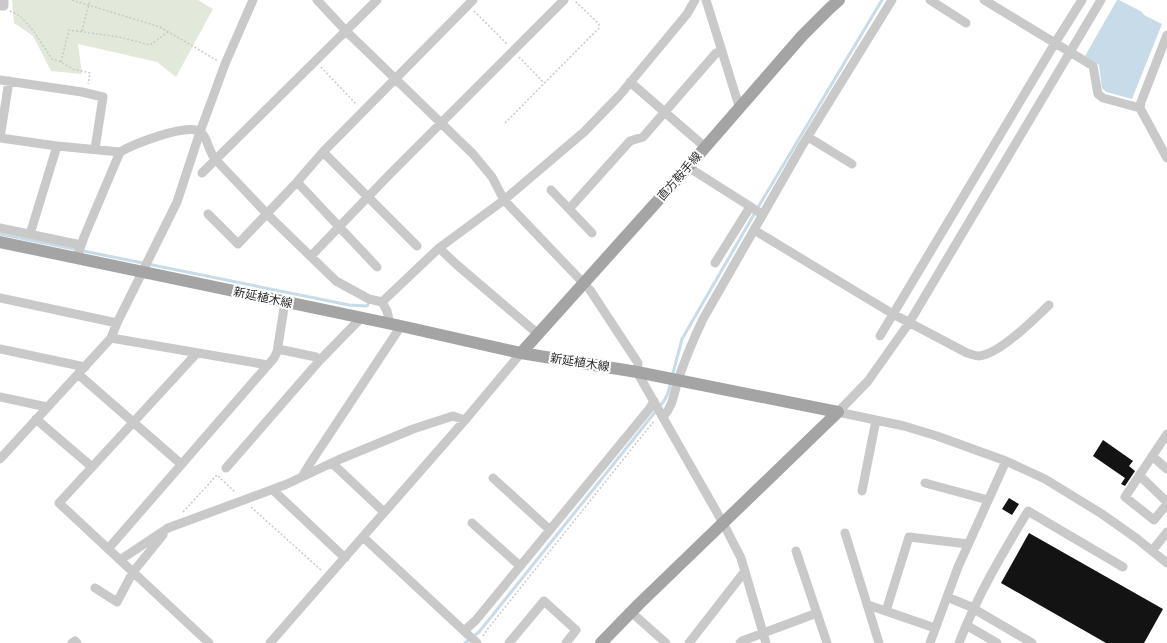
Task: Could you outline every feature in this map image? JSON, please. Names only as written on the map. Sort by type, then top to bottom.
[{"type":"main road","name":"直方鞍手線","points":[[521,353],[688,167],[802,36],[839,0]]},
{"type":"main road","name":"新延植木線","points":[[0,242],[77,257],[521,353],[678,379],[838,412]]},
{"type":"main road","points":[[601,643],[723,522],[838,412]]},
{"type":"street","points":[[2,455],[111,338],[177,202],[200,132],[225,64],[253,0]]},
{"type":"street","points":[[317,0],[346,31],[473,154],[492,177],[504,200],[590,290],[638,363],[637,372],[723,522],[741,558],[766,643]]},
{"type":"street","points":[[202,173],[377,0]]},
{"type":"street","points":[[311,256],[368,196],[564,0]]},
{"type":"street","points":[[382,302],[439,248],[504,200],[584,132],[619,96],[687,14],[695,0]]},
{"type":"street","points":[[706,0],[740,106]]},
{"type":"street","points":[[663,417],[668,412],[691,344],[703,319],[762,214],[892,0]]},
{"type":"street","points":[[930,0],[966,23]]},
{"type":"street","points":[[984,0],[1093,66],[1098,94],[1103,98],[1140,108],[1167,158]]},
{"type":"street","points":[[880,336],[1082,0]]},
{"type":"street","points":[[838,412],[868,381],[910,323],[1101,0]]},
{"type":"street","points":[[208,214],[238,244],[324,152],[471,3]]},
{"type":"street","points":[[1140,108],[1167,36]]},
{"type":"street","points":[[569,209],[630,141],[643,136],[716,53],[722,51]]},
{"type":"street","points":[[96,149],[103,98],[87,93],[4,81],[0,138],[57,146],[120,152]]},
{"type":"street","points":[[630,82],[704,147]]},
{"type":"street","points":[[77,257],[117,156],[120,152],[129,146],[177,130],[192,129],[200,132],[208,142],[210,151],[216,160],[267,214],[336,281],[369,299],[382,302],[396,325],[302,477]]},
{"type":"street","points":[[808,137],[852,164]]},
{"type":"street","points":[[30,234],[57,146]]},
{"type":"street","points":[[324,152],[416,246]]},
{"type":"street","points":[[688,167],[762,214]]},
{"type":"street","points":[[297,182],[377,266]]},
{"type":"street","points":[[551,190],[592,233]]},
{"type":"street","points":[[715,263],[750,207]]},
{"type":"street","points":[[0,228],[81,245]]},
{"type":"street","points":[[754,230],[893,314],[967,354],[980,356],[996,350],[1027,326],[1049,304]]},
{"type":"street","points":[[439,248],[538,334]]},
{"type":"street","points":[[0,298],[117,323]]},
{"type":"street","points":[[108,549],[274,358],[278,348],[285,302]]},
{"type":"street","points":[[226,468],[320,360],[361,318]]},
{"type":"street","points":[[111,338],[268,365]]},
{"type":"street","points":[[278,348],[316,357],[320,360]]},
{"type":"street","points":[[0,349],[85,367]]},
{"type":"street","points":[[197,353],[59,503],[209,643]]},
{"type":"street","points":[[270,643],[466,420],[521,353]]},
{"type":"street","points":[[78,374],[181,464]]},
{"type":"street","points":[[0,397],[47,408]]},
{"type":"street","points":[[464,631],[476,620],[650,408],[654,401]]},
{"type":"street","points":[[838,412],[904,426],[937,436],[1006,461],[1045,479],[1102,514],[1154,548],[1167,563]]},
{"type":"street","points":[[120,560],[168,528],[273,490],[332,463],[413,430],[453,416],[466,420]]},
{"type":"street","points":[[36,419],[92,467]]},
{"type":"street","points":[[862,491],[876,420]]},
{"type":"street","points":[[1139,476],[1167,503],[1154,520],[1125,497],[1152,456],[1167,436]]},
{"type":"street","points":[[1152,456],[1167,469]]},
{"type":"street","points":[[930,643],[968,544],[1006,461]]},
{"type":"street","points":[[332,463],[384,512]]},
{"type":"street","points":[[493,478],[550,530]]},
{"type":"street","points":[[925,483],[988,500]]},
{"type":"street","points":[[273,490],[345,558]]},
{"type":"street","points":[[959,643],[979,596],[1028,511],[1123,567]]},
{"type":"street","points":[[472,523],[520,566]]},
{"type":"street","points":[[95,588],[117,602],[133,572],[168,528]]},
{"type":"street","points":[[1154,548],[1167,532]]},
{"type":"street","points":[[845,533],[880,643]]},
{"type":"street","points":[[363,537],[477,643]]},
{"type":"street","points":[[886,611],[909,537],[968,544]]},
{"type":"street","points":[[796,551],[827,643]]},
{"type":"street","points":[[689,643],[745,571]]},
{"type":"street","points":[[947,597],[974,608],[1032,643]]},
{"type":"street","points":[[509,643],[544,601],[576,630],[566,643]]},
{"type":"street","points":[[868,605],[935,628]]},
{"type":"street","points":[[631,612],[666,643]]},
{"type":"street","points":[[740,643],[817,613]]},
{"type":"street","points":[[966,625],[986,640],[997,643]]},
{"type":"street","points":[[72,643],[75,641],[77,643]]},
{"type":"path","points":[[72,0],[160,28],[225,64]]},
{"type":"path","points":[[82,32],[90,0]]},
{"type":"path","points":[[505,123],[599,28],[599,24],[574,0]]},
{"type":"path","points":[[471,3],[544,83]]},
{"type":"path","points":[[3,4],[20,16],[32,29],[52,59],[73,69],[90,73],[87,93]]},
{"type":"path","points":[[60,62],[69,30],[119,37],[150,45],[168,32]]},
{"type":"path","points":[[315,62],[364,111]]},
{"type":"path","points":[[477,643],[482,639],[486,631],[656,419],[663,417]]},
{"type":"path","points":[[182,513],[217,475],[328,577]]},
{"type":"green space","points":[[12,0],[198,0],[213,9],[176,77],[157,62],[78,44],[82,74],[51,71],[33,36],[14,23]]},
{"type":"water","points":[[1117,0],[1162,24],[1132,99],[1106,92],[1102,88],[1099,65],[1085,56]]},
{"type":"building","points":[[1103,440],[1133,461],[1129,466],[1135,471],[1125,486],[1121,484],[1125,478],[1093,456]]},
{"type":"building","points":[[1009,498],[1019,504],[1012,515],[1002,509]]},
{"type":"building","points":[[1029,533],[1163,609],[1144,643],[1106,643],[1001,583]]},
{"type":"waterway","points":[[672,377],[682,339],[760,204],[882,0]]},
{"type":"waterway","points":[[0,234],[349,305],[367,306],[369,303]]},
{"type":"waterway","points":[[465,643],[479,632],[664,401],[671,382]]}]
